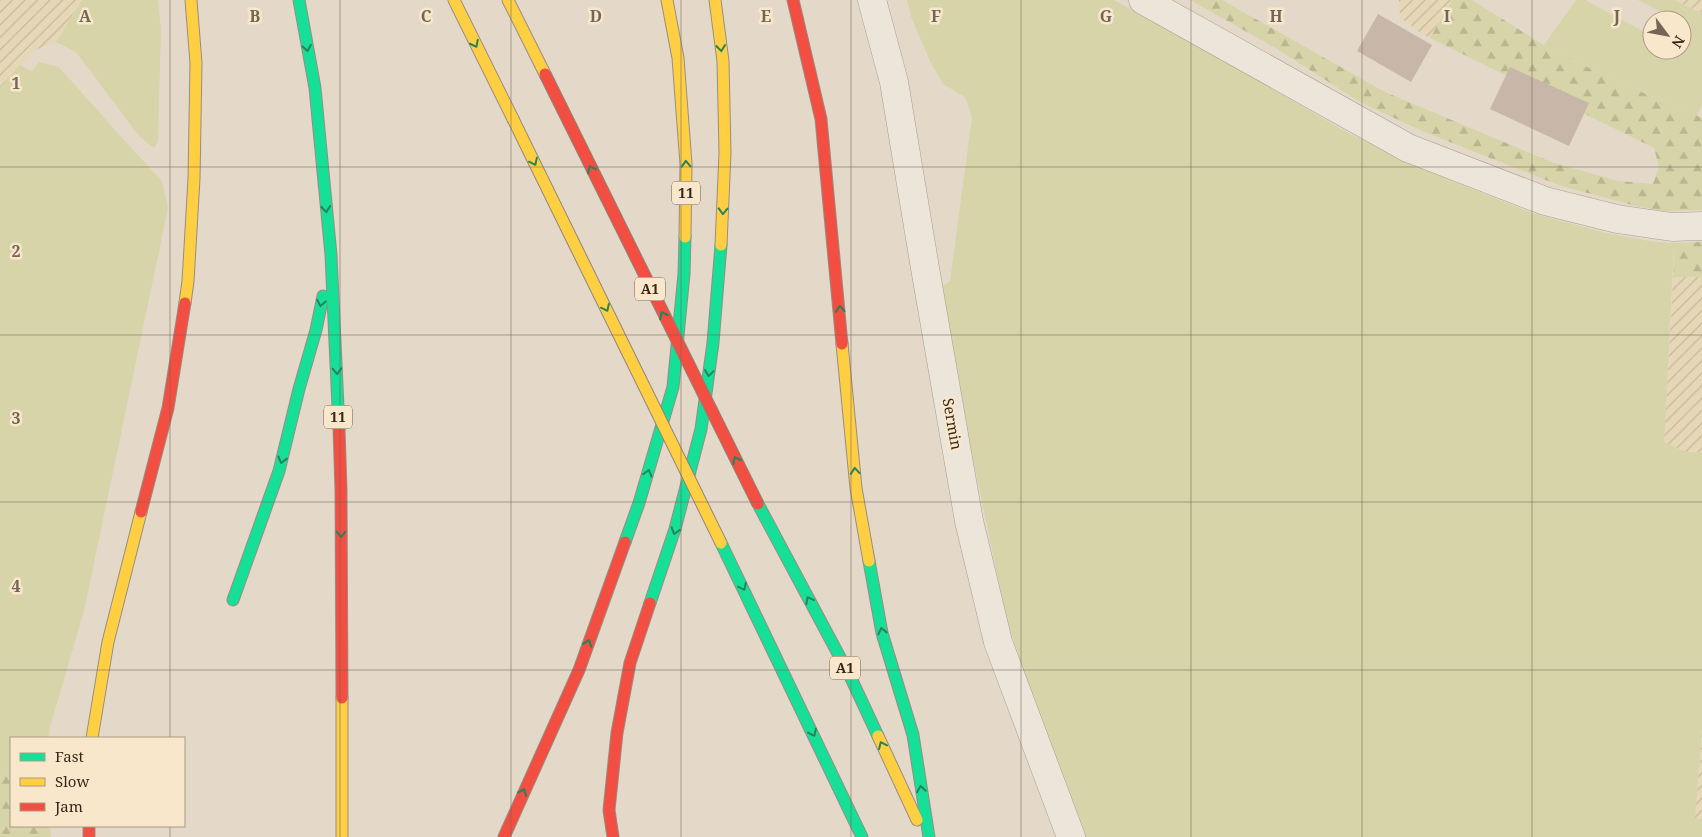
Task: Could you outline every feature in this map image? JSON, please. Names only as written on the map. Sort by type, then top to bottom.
[{"type":"main road","points":[[92,737],[108,642],[168,408],[188,281],[194,180],[196,63],[191,0]]},
{"type":"main road","name":"11","points":[[298,0],[315,88],[331,255],[341,490],[342,837]]},
{"type":"main road","points":[[454,0],[721,543],[862,837]]},
{"type":"main road","name":"A1","points":[[508,0],[758,504],[850,676],[927,837]]},
{"type":"main road","name":"11","points":[[504,837],[579,670],[639,503],[673,387],[684,274],[686,164],[678,58],[667,0]]},
{"type":"main road","points":[[613,837],[609,810],[617,733],[630,663],[676,529],[701,429],[713,343],[721,248],[725,153],[723,61],[715,0]]},
{"type":"main road","points":[[793,0],[821,120],[856,488],[882,633],[913,735],[927,837]]},
{"type":"main road","points":[[233,600],[279,471],[316,330],[331,255]]},
{"type":"street","name":"Sermin","points":[[872,0],[894,82],[970,521],[998,642],[1071,837]]},
{"type":"street","points":[[1143,0],[1408,148],[1545,201],[1617,219],[1672,226],[1702,226]]},
{"type":"shaded area","points":[[0,0],[82,0],[56,42],[35,50],[0,88]]},
{"type":"shaded area","points":[[1399,0],[1452,0],[1430,38],[1400,17]]},
{"type":"shaded area","points":[[1675,0],[1702,0],[1702,12],[1696,11]]},
{"type":"shaded area","points":[[1673,277],[1702,277],[1702,452],[1686,452],[1664,442]]},
{"type":"shaded area","points":[[1702,729],[1702,819],[1695,818]]},
{"type":"green space","points":[[82,0],[158,0],[161,29],[158,141],[154,148],[139,136],[76,52],[56,42]]},
{"type":"green space","points":[[907,0],[1114,0],[1244,72],[1350,134],[1447,179],[1535,214],[1606,233],[1655,242],[1674,243],[1664,442],[1686,452],[1702,452],[1702,729],[1695,818],[1702,819],[1702,837],[1083,837],[1047,746],[1006,616],[968,435],[942,287],[950,281],[972,117],[965,97],[943,84],[930,61],[911,17]]},
{"type":"green space","points":[[1190,0],[1222,0],[1385,92],[1554,163],[1618,181],[1653,184],[1659,167],[1654,148],[1430,38],[1452,0],[1472,0],[1544,45],[1611,79],[1702,118],[1702,210],[1664,211],[1640,207],[1561,186],[1422,131],[1360,102],[1277,49]]},
{"type":"green space","points":[[1576,0],[1585,0],[1642,31],[1642,60],[1692,60],[1692,10],[1657,10],[1638,0],[1675,0],[1696,11],[1702,12],[1702,105],[1697,116],[1611,79],[1544,45]]},
{"type":"green space","points":[[39,62],[59,67],[162,181],[168,208],[84,611],[50,727],[49,737],[10,737],[10,767],[0,774],[0,88],[20,65],[32,71]]},
{"type":"green space","points":[[1702,242],[1702,277],[1673,277],[1674,243]]},
{"type":"green space","points":[[10,767],[10,827],[50,827],[51,837],[0,837],[0,774]]},
{"type":"building","points":[[1378,14],[1432,45],[1411,82],[1357,51]]},
{"type":"building","points":[[1510,67],[1589,103],[1569,146],[1490,109]]},
{"type":"traffic: fast","points":[[299,0],[315,88],[331,255],[339,429]]},
{"type":"traffic: fast","points":[[625,542],[639,503],[673,387],[684,274],[685,237]]},
{"type":"traffic: fast","points":[[650,603],[675,529],[701,429],[713,343],[721,245]]},
{"type":"traffic: fast","points":[[233,600],[279,471],[316,330],[323,296]]},
{"type":"traffic: fast","points":[[758,504],[850,676],[878,736]]},
{"type":"traffic: fast","points":[[721,543],[862,837]]},
{"type":"traffic: fast","points":[[869,561],[882,633],[913,735],[929,837]]},
{"type":"traffic: slow","points":[[185,303],[194,179],[196,63],[191,0]]},
{"type":"traffic: slow","points":[[454,0],[513,119]]},
{"type":"traffic: slow","points":[[508,0],[545,74]]},
{"type":"traffic: slow","points":[[667,0],[678,58],[686,164],[685,237]]},
{"type":"traffic: slow","points":[[715,0],[723,61],[725,153],[721,245]]},
{"type":"traffic: slow","points":[[513,119],[721,543]]},
{"type":"traffic: slow","points":[[842,344],[856,488],[869,561]]},
{"type":"traffic: slow","points":[[92,737],[108,642],[141,512]]},
{"type":"traffic: slow","points":[[342,698],[342,837]]},
{"type":"traffic: slow","points":[[878,736],[917,820]]},
{"type":"traffic: jam","points":[[793,0],[821,119],[842,344]]},
{"type":"traffic: jam","points":[[545,74],[758,504]]},
{"type":"traffic: jam","points":[[141,512],[168,408],[185,303]]},
{"type":"traffic: jam","points":[[339,429],[342,698]]},
{"type":"traffic: jam","points":[[504,837],[579,670],[625,542]]},
{"type":"traffic: jam","points":[[613,837],[609,810],[617,733],[630,663],[650,603]]},
{"type":"traffic: jam","points":[[89,827],[89,837]]}]
